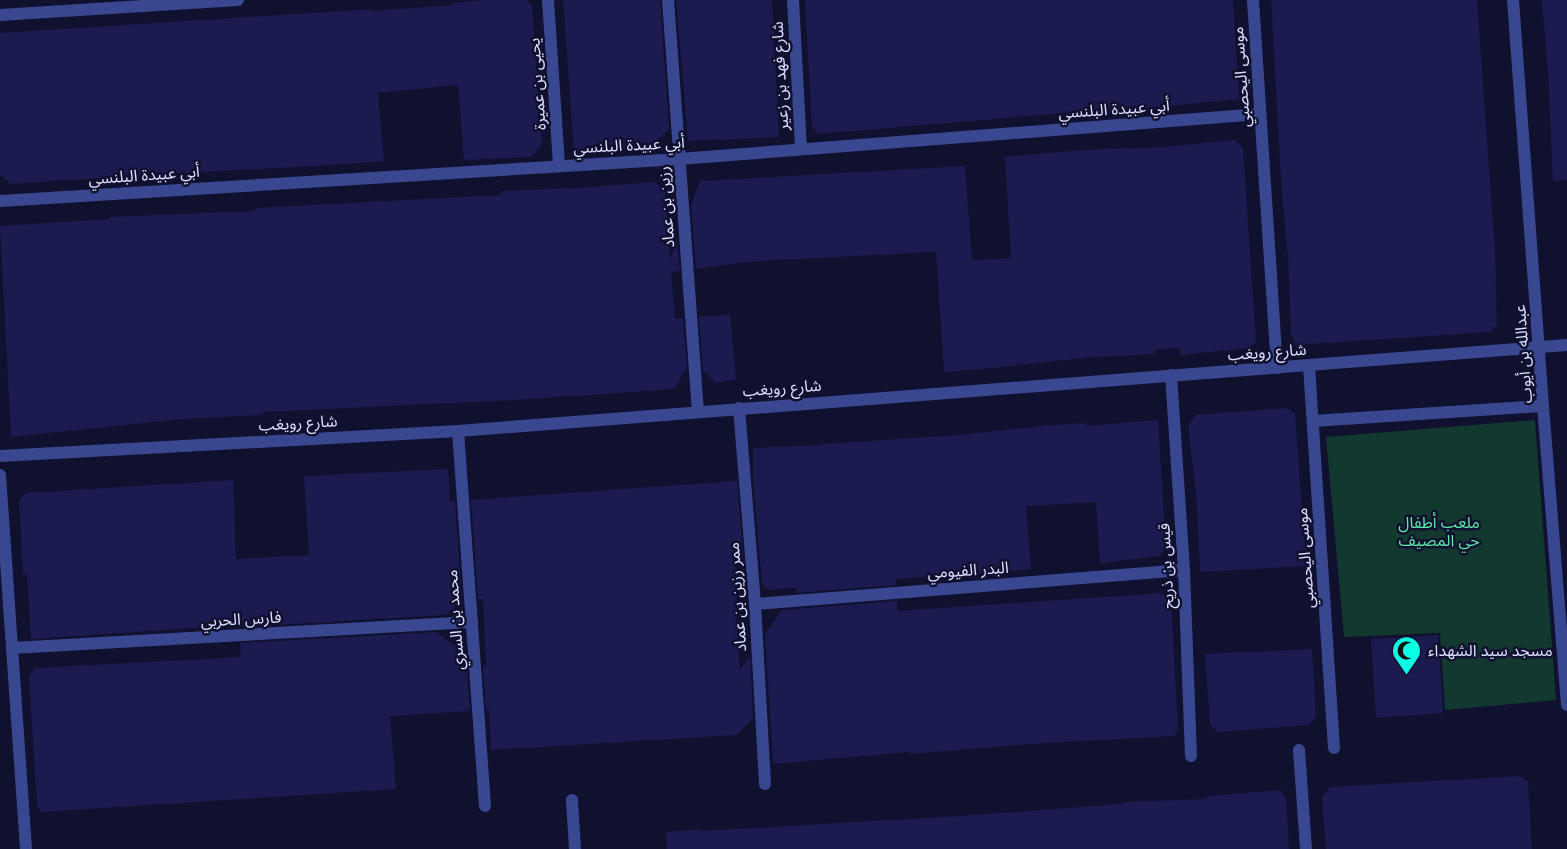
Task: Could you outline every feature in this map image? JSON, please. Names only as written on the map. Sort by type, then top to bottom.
[{"type":"street","points":[[0,15],[238,0]]},
{"type":"street","name":"يحيى بن عميرة","points":[[548,0],[560,165]]},
{"type":"street","name":"رزين بن عماد","points":[[668,0],[698,412]]},
{"type":"street","name":"شارع فهد بن زعير","points":[[793,0],[801,149]]},
{"type":"street","name":"موسى اليحصبي","points":[[1253,0],[1277,368]]},
{"type":"street","name":"عبدالله بن أيوب","points":[[1514,0],[1567,705]]},
{"type":"street","name":"أبي عبيدة البلنسي","points":[[0,201],[679,159],[1260,114]]},
{"type":"street","name":"شارع رويغب","points":[[0,456],[458,431],[1567,345]]},
{"type":"street","name":"موسى اليحصبي","points":[[1309,366],[1334,748]]},
{"type":"street","name":"قيس بن ذريح","points":[[1171,375],[1184,570],[1191,756]]},
{"type":"street","points":[[1313,421],[1543,405]]},
{"type":"street","name":"ممر رزين بن عماد","points":[[739,408],[755,604],[765,784]]},
{"type":"street","name":"محمد بن السري","points":[[458,431],[485,806]]},
{"type":"street","points":[[0,475],[26,849]]},
{"type":"street","name":"البدر الفيومي","points":[[755,604],[1184,570]]},
{"type":"street","name":"فارس الحربي","points":[[12,648],[472,622]]},
{"type":"street","points":[[1299,750],[1306,849]]},
{"type":"street","points":[[572,800],[575,849]]},
{"type":"green space","name":"ملعب أطفال حي المصيف","points":[[1535,420],[1556,700],[1445,710],[1440,633],[1344,637],[1326,437]]},
{"type":"building","points":[[527,0],[532,6],[542,144],[531,157],[464,160],[458,85],[378,93],[384,161],[11,184],[0,174],[0,33],[373,9],[373,11],[454,5],[453,3]]},
{"type":"building","points":[[563,0],[660,0],[669,129],[649,147],[574,151]]},
{"type":"building","points":[[676,0],[772,0],[779,137],[688,141]]},
{"type":"building","points":[[805,0],[1233,0],[1239,99],[819,134],[812,127]]},
{"type":"building","points":[[1271,0],[1477,0],[1495,251],[1497,325],[1490,332],[1296,345],[1291,333]]},
{"type":"building","points":[[1542,0],[1567,0],[1567,180],[1553,181]]},
{"type":"building","points":[[1234,140],[1243,148],[1256,342],[1249,348],[1181,355],[1180,348],[1155,350],[1155,354],[1094,357],[944,372],[936,252],[777,260],[696,269],[691,205],[700,181],[965,166],[972,260],[1011,258],[1005,157]]},
{"type":"building","points":[[654,182],[665,190],[670,259],[677,241],[680,271],[671,272],[675,319],[683,318],[687,368],[674,389],[516,400],[263,412],[263,415],[182,419],[11,437],[0,226],[109,219],[109,217],[255,211],[255,208],[501,195],[501,191]]},
{"type":"building","points":[[730,314],[736,380],[716,383],[703,371],[699,317]]},
{"type":"building","points":[[1286,408],[1295,413],[1306,566],[1200,572],[1197,504],[1188,425],[1196,415]]},
{"type":"building","points":[[1158,420],[1166,548],[1160,556],[1100,563],[1096,502],[1026,506],[1031,569],[896,579],[896,585],[794,593],[798,588],[768,590],[762,584],[753,480],[753,448],[957,435],[1053,425],[1086,423],[1086,426]]},
{"type":"building","points":[[448,469],[450,502],[455,501],[462,601],[446,615],[239,627],[239,625],[31,639],[27,574],[23,574],[19,500],[26,493],[233,480],[236,559],[309,555],[304,476]]},
{"type":"building","points":[[737,481],[744,567],[734,557],[737,603],[735,603],[740,670],[750,656],[753,718],[736,735],[491,750],[483,665],[486,667],[483,599],[478,599],[471,500]]},
{"type":"building","points":[[1162,593],[1171,601],[1178,730],[1174,736],[1043,743],[909,754],[909,752],[773,764],[765,634],[782,610],[897,601],[898,611]]},
{"type":"building","points":[[436,632],[466,653],[470,711],[390,716],[396,789],[41,812],[37,805],[29,676],[35,668],[241,657],[240,643]]},
{"type":"building","name":"مسجد سيد الشهداء","points":[[1438,635],[1443,713],[1376,718],[1371,639]]},
{"type":"building","points":[[1312,649],[1316,716],[1309,725],[1217,732],[1210,724],[1205,654]]},
{"type":"building","points":[[1520,776],[1528,782],[1532,849],[1326,849],[1322,797],[1330,787]]},
{"type":"building","points":[[1281,790],[1286,798],[1289,849],[667,849],[666,832],[959,816],[1123,804],[1123,802],[1207,799],[1207,796]]},
{"type":"place","name":"مسجد سيد الشهداء","points":[[1407,676]]}]
